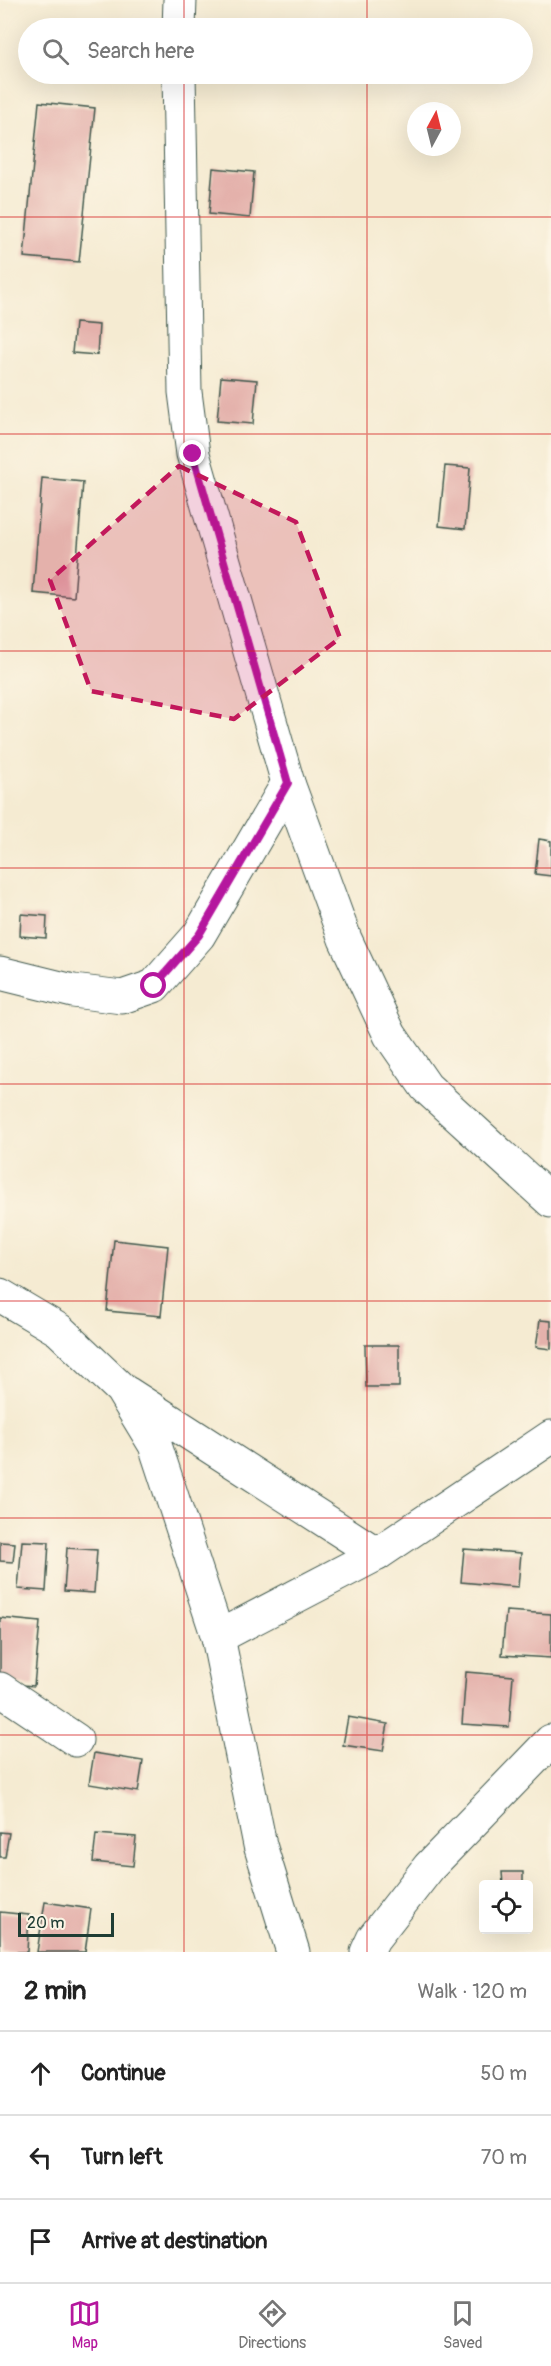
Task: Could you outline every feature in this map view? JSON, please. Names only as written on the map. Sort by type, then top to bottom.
[{"type":"street","points":[[179,18],[180,0]]},
{"type":"street","points":[[179,84],[185,392],[193,454],[288,783],[345,939],[390,1035],[426,1087],[551,1201]]},
{"type":"street","points":[[0,973],[73,991],[122,997],[154,986],[199,935],[288,783]]},
{"type":"street","points":[[0,1295],[59,1330],[121,1389],[377,1554]]},
{"type":"street","points":[[121,1389],[155,1445],[218,1637],[260,1845],[293,1952]]},
{"type":"street","points":[[218,1637],[377,1554],[551,1437]]},
{"type":"street","points":[[0,1689],[76,1740]]},
{"type":"street","points":[[367,1952],[373,1939],[429,1867],[551,1741]]},
{"type":"highlighted area","points":[[179,466],[296,522],[340,638],[234,719],[91,691],[50,580]]},
{"type":"building","points":[[39,102],[95,108],[79,262],[24,257]]},
{"type":"building","points":[[213,168],[254,172],[250,218],[209,214]]},
{"type":"building","points":[[75,323],[99,325],[97,355],[72,353]]},
{"type":"building","points":[[221,377],[257,380],[253,424],[217,421]]},
{"type":"building","points":[[445,466],[470,468],[465,529],[439,526]]},
{"type":"building","points":[[42,478],[83,482],[74,597],[33,593]]},
{"type":"building","points":[[539,839],[551,841],[551,876],[535,874]]},
{"type":"building","points":[[21,914],[47,916],[46,938],[20,936]]},
{"type":"building","points":[[114,1240],[168,1246],[161,1316],[107,1311]]},
{"type":"building","points":[[540,1320],[551,1321],[551,1349],[536,1347]]},
{"type":"building","points":[[365,1345],[399,1345],[399,1387],[366,1387]]},
{"type":"building","points":[[22,1541],[49,1542],[46,1591],[18,1589]]},
{"type":"building","points":[[0,1542],[15,1543],[13,1562],[0,1561]]},
{"type":"building","points":[[67,1548],[97,1550],[94,1593],[64,1591]]},
{"type":"building","points":[[464,1549],[521,1553],[518,1587],[461,1582]]},
{"type":"building","points":[[506,1611],[551,1614],[551,1658],[502,1655]]},
{"type":"building","points":[[0,1618],[40,1622],[34,1686],[0,1683]]},
{"type":"building","points":[[466,1672],[513,1676],[509,1727],[462,1724]]},
{"type":"building","points":[[348,1717],[388,1724],[383,1751],[343,1745]]},
{"type":"building","points":[[94,1753],[143,1761],[138,1792],[89,1784]]},
{"type":"building","points":[[0,1832],[9,1833],[5,1857],[0,1857]]},
{"type":"building","points":[[96,1834],[136,1837],[133,1866],[93,1862]]},
{"type":"building","points":[[502,1872],[523,1872],[523,1880],[503,1880]]},
{"type":"building","points":[[45,1902],[91,1909],[85,1952],[37,1952]]},
{"type":"building","points":[[0,1912],[29,1915],[27,1952],[0,1952]]},
{"type":"route","points":[[154,986],[199,935],[288,783],[193,454]]}]
